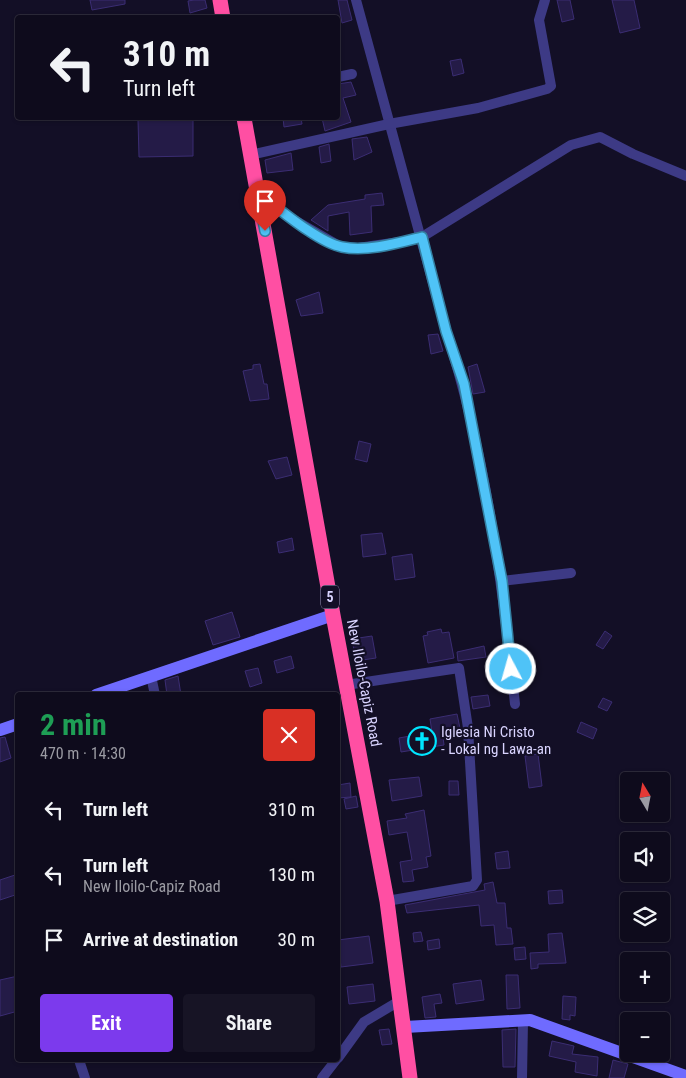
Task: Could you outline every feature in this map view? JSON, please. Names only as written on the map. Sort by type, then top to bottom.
[{"type":"highway","points":[[220,0],[222,15]]},
{"type":"highway","name":"New Iloilo-Capiz Road","points":[[244,120],[333,615],[388,902],[410,1078]]},
{"type":"main road","points":[[105,692],[333,615]]},
{"type":"main road","points":[[0,730],[15,725]]},
{"type":"main road","points":[[405,1027],[530,1020],[686,1076]]},
{"type":"street","points":[[356,0],[422,237],[446,331],[464,384],[502,581],[515,704]]},
{"type":"street","points":[[250,155],[389,124],[478,108],[551,86],[538,20],[545,0]]},
{"type":"street","points":[[340,77],[352,74]]},
{"type":"street","points":[[258,193],[291,218],[341,247],[358,248],[422,237],[571,145],[600,137],[633,154],[686,176]]},
{"type":"street","points":[[502,581],[571,573]]},
{"type":"street","points":[[346,685],[459,668],[468,728],[477,880],[473,886],[388,902]]},
{"type":"street","points":[[152,676],[155,692]]},
{"type":"street","points":[[340,1055],[364,1022],[401,1000]]},
{"type":"street","points":[[522,1078],[523,1021]]},
{"type":"street","points":[[80,1062],[85,1078]]},
{"type":"street","points":[[322,1078],[335,1062]]},
{"type":"building","points":[[90,0],[125,0],[125,4],[92,10]]},
{"type":"building","points":[[205,0],[207,8],[190,13],[188,1]]},
{"type":"building","points":[[338,0],[347,0],[352,20],[342,23]]},
{"type":"building","points":[[557,0],[570,0],[574,19],[562,22]]},
{"type":"building","points":[[612,0],[634,0],[640,28],[620,33]]},
{"type":"building","points":[[461,59],[464,73],[453,76],[450,61]]},
{"type":"building","points":[[351,82],[356,95],[343,98],[351,122],[325,131],[322,120],[340,120],[340,84]]},
{"type":"building","points":[[138,120],[193,120],[193,156],[139,157]]},
{"type":"building","points":[[283,120],[301,120],[302,124],[284,127]]},
{"type":"building","points":[[367,137],[372,152],[354,160],[352,139]]},
{"type":"building","points":[[329,144],[331,161],[321,163],[319,147]]},
{"type":"building","points":[[291,153],[293,170],[267,173],[265,160]]},
{"type":"building","points":[[382,193],[384,205],[371,206],[372,232],[350,235],[349,212],[328,216],[328,231],[311,220],[328,205],[365,199],[365,195]]},
{"type":"building","points":[[319,292],[323,313],[301,316],[296,300]]},
{"type":"building","points":[[438,334],[443,351],[431,354],[428,335]]},
{"type":"building","points":[[260,364],[264,384],[267,384],[269,399],[250,401],[243,371],[253,369],[253,365]]},
{"type":"building","points":[[477,364],[485,392],[473,394],[468,367]]},
{"type":"building","points":[[359,441],[371,444],[367,462],[355,459]]},
{"type":"building","points":[[287,457],[292,475],[276,479],[268,461]]},
{"type":"building","points":[[382,533],[386,554],[363,557],[361,535]]},
{"type":"building","points":[[292,538],[294,550],[279,553],[277,542]]},
{"type":"building","points":[[412,554],[415,577],[395,580],[392,557]]},
{"type":"building","points":[[232,612],[240,637],[213,645],[205,621]]},
{"type":"building","points":[[441,629],[442,633],[449,632],[454,658],[428,663],[423,636],[428,635],[427,632]]},
{"type":"building","points":[[605,631],[612,636],[603,649],[596,645]]},
{"type":"building","points":[[372,636],[376,658],[356,661],[352,639]]},
{"type":"building","points":[[484,646],[486,657],[458,661],[457,652]]},
{"type":"building","points":[[291,656],[294,668],[277,673],[274,661]]},
{"type":"building","points":[[519,665],[530,665],[530,679],[519,679]]},
{"type":"building","points":[[258,668],[262,683],[250,687],[245,671]]},
{"type":"building","points":[[178,676],[181,692],[167,692],[165,680]]},
{"type":"building","points":[[488,695],[490,706],[473,709],[471,697]]},
{"type":"building","points":[[603,698],[612,702],[607,711],[598,707]]},
{"type":"building","points":[[457,714],[461,733],[443,737],[444,745],[401,752],[399,738],[432,732],[430,719]]},
{"type":"building","points":[[581,722],[597,729],[593,739],[577,732]]},
{"type":"building","points":[[5,737],[11,758],[0,762],[0,738]]},
{"type":"building","points":[[538,754],[542,786],[529,788],[525,756]]},
{"type":"building","points":[[419,777],[422,796],[392,801],[389,780]]},
{"type":"building","points":[[449,781],[458,781],[459,795],[449,795]]},
{"type":"building","points":[[350,783],[351,797],[340,798],[340,785]]},
{"type":"building","points":[[356,796],[358,807],[346,809],[344,799]]},
{"type":"building","points":[[424,810],[431,856],[426,857],[428,867],[412,870],[414,881],[403,882],[400,862],[412,860],[407,832],[389,835],[387,821],[407,818],[405,814]]},
{"type":"building","points":[[508,851],[510,868],[497,869],[495,853]]},
{"type":"building","points":[[15,875],[15,895],[0,900],[0,880]]},
{"type":"building","points":[[493,882],[497,903],[505,903],[507,928],[511,928],[513,944],[496,945],[494,925],[481,926],[479,905],[407,913],[405,905],[485,890],[484,884]]},
{"type":"building","points":[[562,890],[563,903],[549,904],[548,891]]},
{"type":"building","points":[[421,932],[423,941],[414,942],[413,933]]},
{"type":"building","points":[[562,933],[566,963],[538,964],[538,968],[531,969],[530,953],[549,952],[548,934]]},
{"type":"building","points":[[369,936],[373,963],[341,967],[340,940]]},
{"type":"building","points":[[439,939],[440,948],[428,950],[427,941]]},
{"type":"building","points":[[525,947],[526,959],[515,960],[514,948]]},
{"type":"building","points":[[506,975],[518,975],[520,1008],[507,1009]]},
{"type":"building","points":[[15,977],[15,1012],[0,1016],[0,980]]},
{"type":"building","points":[[481,980],[484,1000],[456,1004],[453,984]]},
{"type":"building","points":[[373,984],[375,1001],[349,1004],[347,987]]},
{"type":"building","points":[[440,994],[442,1003],[434,1004],[436,1017],[425,1018],[422,997]]},
{"type":"building","points":[[563,996],[576,997],[575,1016],[570,1015],[570,1020],[562,1019]]},
{"type":"building","points":[[389,1029],[392,1044],[382,1045],[379,1030]]},
{"type":"building","points":[[516,1029],[515,1067],[503,1067],[502,1030]]},
{"type":"building","points":[[552,1041],[574,1046],[572,1054],[598,1057],[597,1076],[575,1072],[576,1062],[549,1056]]},
{"type":"building","points":[[613,1060],[628,1064],[624,1078],[609,1078]]},
{"type":"place","name":"Iglesia Ni Cristo - Lokal ng Lawa-an","points":[[422,741]]},
{"type":"route","points":[[265,231],[258,193],[291,218],[341,247],[358,248],[422,237],[446,331],[464,384],[502,581],[511,669]]}]
